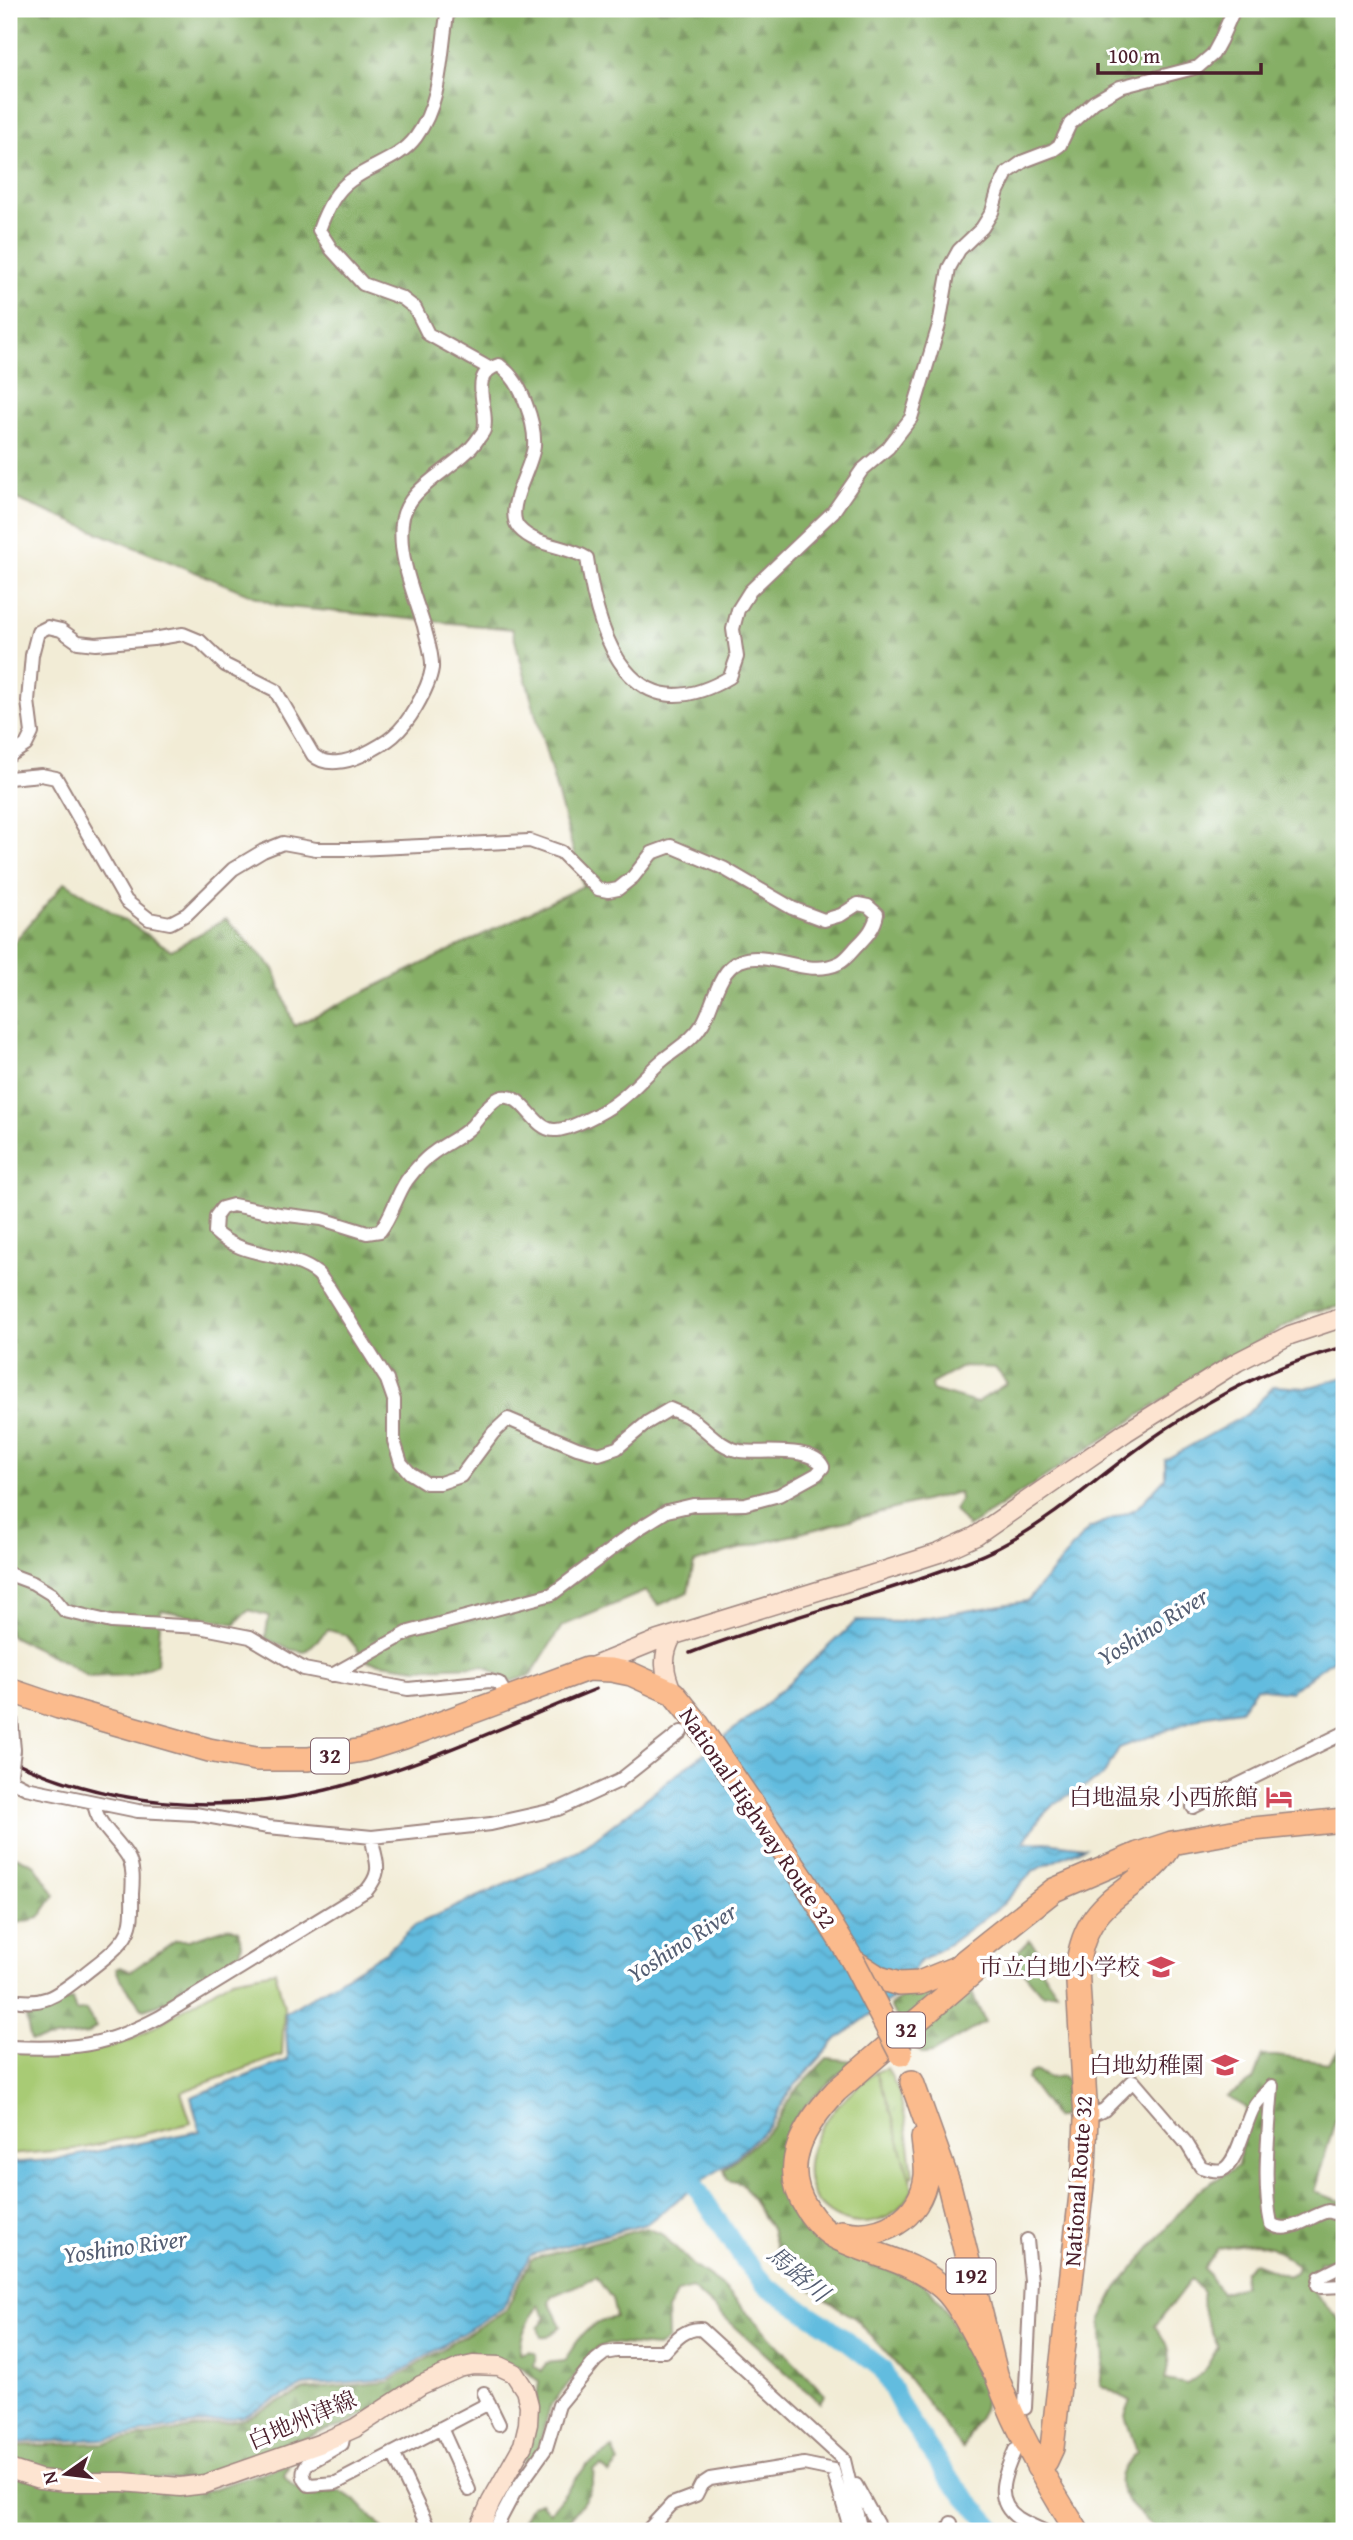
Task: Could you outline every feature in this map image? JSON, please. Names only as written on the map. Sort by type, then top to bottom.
[{"type":"highway","name":"32","points":[[9,1689],[59,1707],[196,1747],[256,1759],[307,1759],[363,1750],[587,1669],[611,1670],[661,1682]]},
{"type":"highway","name":"National Highway Route 32","points":[[661,1682],[694,1719],[792,1861],[853,1961],[901,2054],[912,2082],[922,2132],[926,2175],[923,2191],[916,2204],[895,2225],[865,2235],[838,2231],[817,2221],[801,2198],[794,2168],[800,2141],[818,2111],[836,2091],[956,1987],[1057,1900],[1092,1875]]},
{"type":"highway","name":"National Highway Route 32","points":[[853,1961],[880,1978],[899,1984],[919,1983],[956,1968],[1054,1890],[1136,1855],[1172,1843],[1262,1827],[1344,1819]]},
{"type":"highway","name":"National Route 32","points":[[1038,2467],[1046,2461],[1052,2448],[1084,2168],[1086,2118],[1077,1966],[1081,1943],[1092,1922],[1109,1903],[1153,1870],[1172,1843]]},
{"type":"highway","name":"192","points":[[912,2082],[949,2185],[996,2374],[1005,2399],[1038,2467],[1077,2531]]},
{"type":"highway","points":[[817,2221],[834,2237],[904,2263],[944,2289],[955,2302],[996,2374]]},
{"type":"highway","points":[[932,2280],[959,2267],[967,2259]]},
{"type":"street","points":[[448,9],[439,81],[431,111],[422,128],[409,145],[392,159],[349,181],[325,212],[319,230],[332,250],[363,284],[402,298],[415,309],[428,334],[489,368]]},
{"type":"street","points":[[9,756],[26,745],[32,733],[28,701],[32,655],[38,632],[48,626],[61,630],[78,642],[96,644],[183,634],[200,642],[225,665],[275,690],[313,755],[321,762],[334,763],[358,757],[388,742],[405,727],[424,693],[432,668],[430,649],[405,565],[401,525],[405,509],[415,495],[474,445],[484,430],[481,385],[483,376],[489,368],[499,365],[511,373],[522,393],[532,420],[535,444],[514,505],[514,520],[519,528],[540,542],[587,558],[590,585],[601,627],[613,653],[637,680],[654,692],[666,696],[680,696],[715,686],[730,677],[737,657],[733,629],[738,610],[750,591],[833,512],[862,470],[888,448],[911,418],[939,325],[949,268],[959,250],[982,228],[992,212],[1007,173],[1024,161],[1060,145],[1070,124],[1094,102],[1120,87],[1198,67],[1213,54],[1230,23],[1234,9]]},
{"type":"street","points":[[9,778],[41,775],[56,778],[126,901],[149,919],[170,923],[187,914],[233,869],[263,850],[283,843],[316,849],[530,841],[561,852],[598,889],[608,891],[618,889],[633,877],[652,853],[671,846],[723,868],[792,908],[824,920],[841,915],[858,904],[868,906],[877,914],[876,923],[865,938],[840,963],[801,968],[757,958],[740,961],[723,976],[702,1024],[685,1045],[666,1058],[618,1102],[602,1111],[554,1130],[542,1125],[514,1098],[502,1097],[491,1103],[460,1137],[432,1153],[408,1179],[380,1231],[367,1233],[322,1219],[233,1205],[222,1208],[216,1216],[215,1232],[222,1238],[236,1246],[303,1266],[318,1275],[387,1380],[394,1400],[394,1441],[401,1463],[426,1483],[440,1483],[461,1476],[493,1433],[508,1419],[598,1454],[617,1448],[648,1422],[670,1409],[688,1417],[725,1446],[741,1451],[792,1452],[812,1456],[820,1460],[823,1467],[817,1474],[779,1495],[744,1504],[693,1506],[667,1511],[638,1528],[552,1594],[410,1632],[332,1675]]},
{"type":"street","points":[[587,1669],[632,1649],[927,1557],[976,1536],[1126,1432],[1237,1362],[1290,1335],[1344,1317]]},
{"type":"street","points":[[9,1574],[33,1583],[51,1594],[65,1611],[111,1622],[198,1627],[250,1637],[304,1669],[408,1689],[490,1681],[499,1683],[508,1698]]},
{"type":"street","points":[[661,1682],[664,1656],[672,1637]]},
{"type":"street","points":[[9,1695],[14,1750],[10,1779],[26,1788],[138,1811],[195,1814],[268,1828],[372,1837],[491,1824],[558,1809],[619,1781],[681,1732]]},
{"type":"street","points":[[1193,1807],[1344,1733]]},
{"type":"street","points":[[9,1999],[30,2002],[60,1993],[101,1960],[125,1937],[131,1925],[131,1865],[128,1857],[97,1818],[94,1803]]},
{"type":"street","points":[[9,2047],[83,2046],[128,2034],[160,2017],[367,1890],[377,1878],[378,1861],[372,1837]]},
{"type":"street","points":[[1086,2118],[1104,2110],[1133,2081],[1187,2144],[1200,2166],[1213,2171],[1223,2170],[1235,2154],[1254,2106],[1272,2086],[1266,2178],[1266,2198],[1271,2224],[1279,2230],[1328,2211],[1344,2216]]},
{"type":"street","points":[[1025,2408],[1031,2281],[1027,2241]]},
{"type":"street","points":[[1344,2265],[1320,2277],[1318,2281],[1319,2287],[1344,2286]]},
{"type":"street","points":[[494,2531],[514,2494],[546,2448],[559,2405],[596,2360],[605,2353],[616,2351],[664,2351],[680,2335],[692,2329],[701,2329],[844,2460],[881,2531]]},
{"type":"street","name":"白地州津線","points":[[9,2469],[40,2479],[66,2482],[123,2482],[180,2487],[205,2484],[344,2433],[421,2385],[459,2368],[473,2365],[499,2366],[514,2373],[525,2390],[528,2424],[523,2445],[478,2531]]},
{"type":"street","points":[[344,2433],[342,2444],[307,2464],[304,2469],[305,2482],[309,2485],[337,2483],[441,2428],[486,2398],[499,2424]]},
{"type":"street","points":[[441,2428],[469,2490]]},
{"type":"street","points":[[1015,2450],[1003,2477],[1005,2503],[1019,2519],[1044,2531]]},
{"type":"street","points":[[393,2453],[426,2523]]},
{"type":"street","points":[[844,2460],[862,2531]]},
{"type":"street","points":[[647,2531],[671,2504],[695,2495],[701,2485],[710,2479],[804,2464],[834,2470],[851,2531]]},
{"type":"green space","points":[[9,9],[1344,9],[1344,1306],[1310,1312],[1217,1365],[968,1527],[954,1510],[960,1500],[959,1492],[694,1563],[688,1592],[659,1605],[646,1591],[562,1626],[531,1675],[510,1682],[484,1666],[416,1668],[367,1661],[346,1635],[328,1630],[305,1652],[288,1649],[265,1638],[269,1616],[248,1610],[235,1624],[161,1610],[157,1664],[130,1675],[89,1677],[9,1635],[9,948],[65,882],[171,950],[226,919],[274,969],[294,1026],[583,886],[512,629],[278,606],[9,496]],"holes":[[[964,1366],[995,1368],[1007,1383],[976,1403],[932,1390],[931,1384]]]},
{"type":"green space","points":[[16,1856],[35,1865],[55,1895],[39,1918],[9,1925],[9,1858]]},
{"type":"green space","points":[[229,1927],[239,1931],[242,1944],[240,1954],[172,2000],[143,2009],[120,1979],[116,1969],[120,1967],[131,1971],[176,1940],[189,1940]]},
{"type":"green space","points":[[1029,1940],[1044,1957],[1038,1965],[1057,1992],[1042,1994],[1012,1958]]},
{"type":"green space","points":[[275,1971],[284,2006],[282,2055],[181,2092],[191,2123],[84,2148],[9,2155],[9,2051],[87,2052],[114,2046],[139,2036],[233,1979]]},
{"type":"green space","points":[[950,1980],[900,2024],[890,2006],[911,1994]]},
{"type":"green space","points":[[972,1993],[985,2022],[932,2053],[923,2054],[910,2043]]},
{"type":"green space","points":[[72,1999],[76,2012],[86,2010],[96,2027],[88,2034],[31,2041],[25,2014]]},
{"type":"green space","points":[[1344,2043],[1344,2091],[1314,2192],[1344,2202],[1344,2262],[1320,2262],[1320,2271],[1307,2285],[1344,2324],[1344,2531],[1158,2531],[1129,2503],[1120,2485],[1120,2475],[1137,2452],[1125,2416],[1131,2401],[1100,2385],[1104,2358],[1101,2320],[1117,2288],[1197,2191],[1238,2166],[1247,2108],[1227,2097],[1253,2080],[1262,2056],[1329,2063]],"holes":[[[1254,2243],[1271,2247],[1298,2266],[1296,2272],[1288,2276],[1254,2263],[1244,2271],[1243,2286],[1221,2293],[1204,2268],[1218,2248]],[[1191,2279],[1203,2292],[1204,2313],[1218,2347],[1203,2373],[1187,2384],[1165,2380],[1168,2351],[1155,2326]]]},
{"type":"green space","points":[[827,2058],[853,2061],[809,2102],[788,2130],[781,2147],[779,2164],[784,2197],[802,2225],[815,2237],[847,2254],[922,2282],[943,2307],[960,2336],[986,2395],[983,2409],[962,2448],[904,2373],[856,2319],[809,2288],[781,2265],[771,2229],[743,2184],[728,2180],[724,2170],[773,2127],[793,2093]]},
{"type":"green space","points":[[887,2068],[898,2090],[906,2121],[913,2176],[909,2177],[889,2106],[876,2072]]},
{"type":"green space","points":[[1035,2071],[1050,2078],[1062,2076],[1070,2085],[1064,2115],[1056,2118],[1027,2079],[1029,2074]]},
{"type":"green space","points":[[876,2072],[889,2106],[913,2189],[896,2211],[874,2222],[851,2222],[830,2213],[814,2196],[808,2172],[814,2142],[836,2108]]},
{"type":"green space","points":[[646,2228],[662,2234],[693,2265],[721,2285],[825,2395],[820,2403],[692,2288],[678,2292],[667,2310],[668,2339],[658,2347],[608,2343],[596,2349],[550,2407],[535,2460],[528,2466],[524,2465],[523,2460],[534,2419],[539,2382],[523,2368],[492,2356],[464,2360],[343,2426],[319,2432],[202,2480],[47,2474],[9,2460],[9,2446],[104,2443],[244,2419],[304,2390],[389,2382],[506,2310],[531,2259]],"holes":[[[596,2277],[612,2299],[616,2317],[590,2327],[564,2361],[546,2363],[542,2371],[534,2366],[536,2354],[530,2351],[520,2354],[523,2334],[538,2305],[546,2318],[538,2327],[541,2337],[551,2335],[561,2326],[549,2302],[552,2296]]]},
{"type":"green space","points":[[613,2449],[619,2463],[609,2474],[601,2466],[593,2470],[588,2494],[560,2531],[534,2531],[520,2526],[531,2505],[541,2502],[550,2512],[586,2466]]},
{"type":"green space","points":[[289,2464],[284,2476],[296,2488],[324,2493],[341,2491],[356,2501],[385,2531],[9,2531],[9,2476],[206,2491]]},
{"type":"water","name":"Yoshino River","points":[[1344,1377],[1344,1651],[1290,1692],[1256,1688],[1240,1710],[1207,1715],[1119,1748],[1103,1776],[1055,1803],[1040,1818],[1023,1843],[1046,1842],[1085,1847],[1033,1871],[1003,1904],[952,1942],[919,1962],[897,1995],[837,2039],[790,2091],[770,2125],[727,2165],[646,2224],[530,2255],[503,2308],[389,2379],[303,2386],[244,2416],[106,2439],[9,2443],[9,2163],[53,2160],[200,2131],[191,2097],[288,2060],[285,2013],[387,1951],[415,1925],[579,1851],[760,1709],[856,1621],[899,1622],[1027,1601],[1089,1528],[1136,1509],[1165,1478],[1165,1460],[1247,1414],[1274,1386],[1307,1388]]},
{"type":"waterway","name":"馬路川","points":[[682,2166],[744,2260],[766,2286],[827,2326],[882,2369],[905,2413],[948,2477],[996,2531]]},
{"type":"railway","points":[[690,1653],[918,1579],[986,1554],[1040,1523],[1157,1435],[1207,1403],[1259,1376],[1344,1347]]},
{"type":"railway","points":[[9,1759],[85,1788],[165,1802],[206,1804],[286,1798],[326,1790],[394,1770],[596,1689]]},
{"type":"place","name":"白地温泉 小西旅館","points":[[1279,1797]]},
{"type":"place","name":"市立白地小学校","points":[[1161,1967]]},
{"type":"place","name":"白地幼稚園","points":[[1225,2065]]}]
